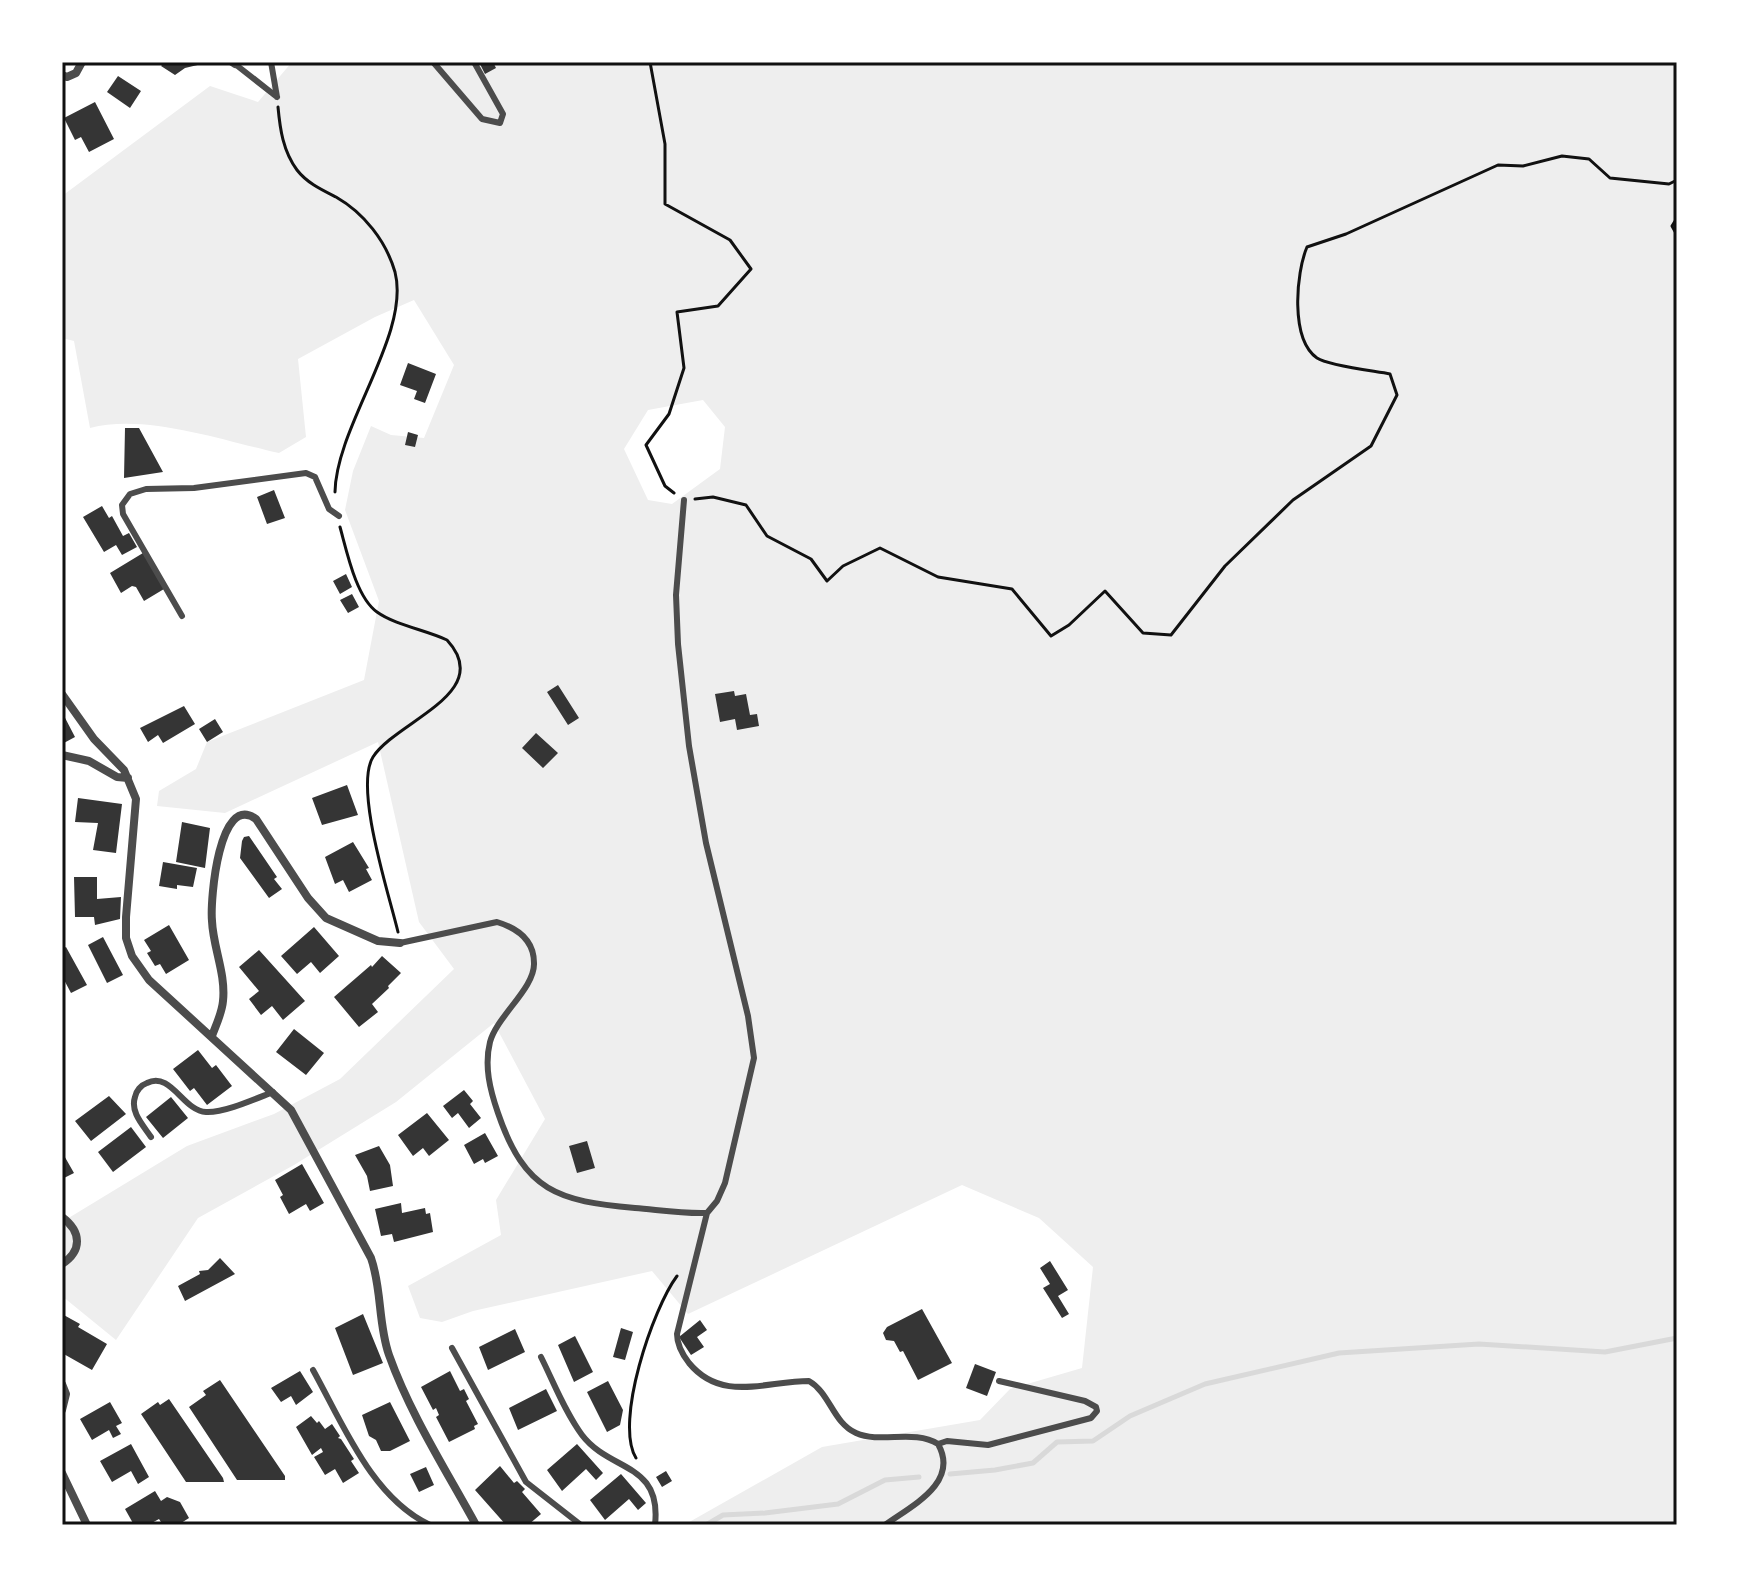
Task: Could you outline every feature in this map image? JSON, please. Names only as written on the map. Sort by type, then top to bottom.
[{"type":"street","points":[[62,75],[67,77],[76,73],[82,62]]},
{"type":"street","points":[[62,694],[87,730],[116,760],[128,778],[136,799],[126,938],[132,956],[149,980],[273,1092],[295,1117],[375,1270],[384,1337],[395,1372],[476,1525]]},
{"type":"street","points":[[62,755],[89,761],[117,777],[128,778]]},
{"type":"street","points":[[212,1036],[223,1001],[211,918],[214,883],[229,822],[239,815],[247,814],[256,819],[308,898],[326,918],[378,941],[400,943]]},
{"type":"street","points":[[62,1217],[72,1228],[78,1243],[76,1251],[62,1264]]},
{"type":"street","points":[[62,1384],[66,1394],[62,1410]]},
{"type":"street","points":[[62,1473],[87,1525]]},
{"type":"lane","points":[[271,62],[277,97]]},
{"type":"lane","points":[[433,62],[482,119],[500,123],[503,114],[474,62]]},
{"type":"lane","points":[[234,63],[277,97]]},
{"type":"lane","points":[[182,616],[123,514],[122,505],[130,494],[146,489],[194,488],[306,473],[318,481],[329,509],[339,516]]},
{"type":"lane","points":[[684,500],[676,595],[689,746],[706,843],[748,1016],[754,1058],[725,1183],[717,1201],[707,1213],[677,1334],[679,1347],[704,1377],[730,1388],[809,1381],[825,1396],[845,1426],[855,1433],[919,1438],[938,1444],[947,1441],[988,1445],[1091,1418],[1097,1411],[1096,1407],[1085,1401],[999,1381]]},
{"type":"lane","points":[[400,943],[497,922],[511,926],[528,940],[534,969],[491,1038],[488,1078],[513,1151],[540,1183],[557,1194],[591,1204],[686,1214],[707,1213]]},
{"type":"lane","points":[[151,1137],[134,1108],[137,1092],[148,1082],[168,1085],[191,1107],[203,1112],[273,1092]]},
{"type":"lane","points":[[452,1348],[526,1482],[581,1525]]},
{"type":"lane","points":[[541,1357],[574,1423],[587,1441],[631,1468],[650,1487],[657,1509],[655,1525]]},
{"type":"lane","points":[[313,1370],[377,1480],[397,1504],[430,1525]]},
{"type":"lane","points":[[885,1525],[942,1478],[944,1463],[938,1444]]},
{"type":"path","points":[[650,62],[665,144],[665,204],[730,240],[751,269],[718,306],[677,312],[684,368],[669,414],[646,445],[665,486],[684,500],[713,497],[746,505],[767,536],[811,559],[827,581],[843,566],[880,548],[938,577],[1012,589],[1051,636],[1069,625],[1105,591],[1143,633],[1171,635],[1225,566],[1293,500],[1371,446],[1397,395],[1390,374],[1318,359],[1305,345],[1297,308],[1301,261],[1307,247],[1346,234],[1498,165],[1523,166],[1562,156],[1589,159],[1610,178],[1669,184],[1677,180]]},
{"type":"path","points":[[277,97],[283,144],[298,171],[307,181],[366,219],[395,273],[394,315],[338,462],[335,492],[352,570],[375,611],[447,640],[454,648],[460,666],[456,687],[382,746],[369,766],[366,779],[369,809],[400,943]]},
{"type":"path","points":[[1677,218],[1672,226],[1677,235]]},
{"type":"path","points":[[644,1467],[633,1454],[630,1441],[638,1371],[645,1342],[682,1270]]},
{"type":"shaded area","points":[[292,62],[1677,62],[1677,1525],[684,1525],[822,1447],[980,1420],[1010,1389],[1082,1368],[1093,1267],[1039,1218],[962,1185],[688,1314],[652,1271],[473,1311],[442,1322],[420,1318],[408,1286],[501,1235],[496,1200],[545,1119],[494,1023],[396,1102],[294,1165],[198,1218],[116,1340],[62,1296],[62,1222],[187,1146],[274,1114],[340,1079],[454,969],[419,922],[378,742],[225,813],[157,806],[159,791],[196,769],[207,742],[364,680],[379,601],[345,510],[353,471],[371,426],[391,435],[424,438],[454,365],[414,300],[375,317],[298,359],[306,437],[279,453],[159,426],[112,424],[90,428],[74,341],[62,338],[62,196],[210,86],[258,102]],"holes":[[[703,400],[725,427],[720,469],[672,504],[648,500],[624,449],[648,410]]]},
{"type":"building","points":[[165,62],[206,63],[185,68],[175,75],[161,66]]},
{"type":"building","points":[[479,62],[493,62],[496,68],[485,74]]},
{"type":"building","points":[[118,76],[141,91],[130,108],[107,92]]},
{"type":"building","points":[[95,102],[114,139],[89,152],[81,137],[75,140],[64,118]]},
{"type":"building","points":[[408,363],[436,374],[425,403],[414,399],[417,391],[400,385]]},
{"type":"building","points":[[125,428],[139,428],[163,472],[124,478]]},
{"type":"building","points":[[408,432],[418,435],[415,447],[405,445]]},
{"type":"building","points":[[274,490],[285,518],[267,524],[257,497]]},
{"type":"building","points":[[102,506],[109,518],[112,516],[123,536],[129,533],[137,547],[122,555],[116,545],[104,552],[83,517]]},
{"type":"building","points":[[143,553],[164,589],[144,601],[136,587],[132,586],[121,593],[110,573]]},
{"type":"building","points":[[346,574],[352,587],[340,594],[333,581]]},
{"type":"building","points":[[352,594],[359,607],[348,613],[340,600]]},
{"type":"building","points":[[558,685],[579,718],[568,725],[547,692]]},
{"type":"building","points":[[734,691],[735,696],[746,694],[750,715],[757,714],[759,726],[737,730],[735,719],[720,722],[715,694]]},
{"type":"building","points":[[184,706],[195,724],[163,743],[158,735],[148,742],[140,728]]},
{"type":"building","points":[[62,712],[75,737],[62,744]]},
{"type":"building","points":[[215,719],[223,732],[207,742],[199,729]]},
{"type":"building","points":[[536,733],[558,753],[543,768],[522,748]]},
{"type":"building","points":[[347,785],[358,815],[322,825],[312,798]]},
{"type":"building","points":[[78,798],[122,804],[116,853],[93,850],[98,823],[75,822]]},
{"type":"building","points":[[182,822],[210,828],[205,868],[176,862]]},
{"type":"building","points":[[249,836],[282,889],[269,898],[240,858],[242,841]]},
{"type":"building","points":[[353,842],[369,868],[366,869],[372,880],[349,892],[343,880],[335,884],[325,857]]},
{"type":"building","points":[[163,862],[197,868],[193,887],[177,885],[177,889],[159,886]]},
{"type":"building","points":[[74,877],[97,877],[97,899],[121,897],[120,919],[95,925],[94,917],[75,917]]},
{"type":"building","points":[[169,925],[189,960],[166,974],[160,964],[155,966],[144,940]]},
{"type":"building","points":[[314,927],[339,956],[320,973],[311,962],[297,974],[281,956]]},
{"type":"building","points":[[103,937],[123,975],[107,983],[88,945]]},
{"type":"building","points":[[66,947],[87,985],[71,993],[62,976],[62,949]]},
{"type":"building","points":[[259,950],[305,1001],[283,1020],[272,1006],[261,1015],[249,999],[259,991],[239,967]]},
{"type":"building","points":[[382,956],[401,973],[372,1004],[378,1012],[359,1027],[334,997]]},
{"type":"building","points":[[294,1029],[324,1053],[306,1075],[276,1052]]},
{"type":"building","points":[[198,1050],[212,1068],[216,1065],[232,1086],[207,1105],[194,1088],[190,1091],[173,1069]]},
{"type":"building","points":[[464,1090],[481,1118],[469,1128],[458,1113],[452,1118],[443,1106]]},
{"type":"building","points":[[109,1096],[126,1114],[91,1141],[75,1121]]},
{"type":"building","points":[[171,1097],[188,1118],[163,1138],[146,1117]]},
{"type":"building","points":[[427,1113],[449,1140],[429,1156],[423,1148],[413,1156],[398,1135]]},
{"type":"building","points":[[131,1127],[146,1147],[113,1172],[98,1152]]},
{"type":"building","points":[[485,1133],[498,1156],[485,1163],[483,1159],[474,1164],[464,1145]]},
{"type":"building","points":[[587,1141],[595,1168],[577,1173],[569,1146]]},
{"type":"building","points":[[379,1146],[390,1165],[393,1186],[370,1191],[367,1176],[355,1155]]},
{"type":"building","points":[[62,1152],[74,1173],[62,1179]]},
{"type":"building","points":[[302,1164],[324,1203],[310,1211],[306,1204],[289,1214],[275,1180]]},
{"type":"building","points":[[401,1203],[402,1213],[425,1208],[426,1214],[430,1213],[433,1232],[394,1242],[392,1234],[381,1236],[375,1209]]},
{"type":"building","points":[[220,1258],[235,1274],[185,1301],[178,1286],[200,1274],[199,1271],[208,1270]]},
{"type":"building","points":[[1050,1261],[1068,1290],[1058,1296],[1069,1314],[1062,1318],[1043,1288],[1050,1284],[1040,1268]]},
{"type":"building","points":[[922,1309],[952,1363],[918,1380],[903,1351],[900,1352],[894,1341],[886,1340],[883,1333],[887,1327]]},
{"type":"building","points":[[62,1314],[107,1344],[92,1370],[62,1353]]},
{"type":"building","points":[[363,1314],[383,1363],[353,1375],[335,1328]]},
{"type":"building","points":[[700,1320],[707,1330],[697,1337],[704,1347],[691,1355],[679,1337]]},
{"type":"building","points":[[621,1328],[633,1332],[625,1360],[613,1357]]},
{"type":"building","points":[[515,1329],[525,1352],[488,1370],[479,1347]]},
{"type":"building","points":[[575,1336],[593,1372],[574,1382],[558,1345]]},
{"type":"building","points":[[975,1364],[996,1372],[987,1396],[966,1388]]},
{"type":"building","points":[[300,1371],[313,1392],[296,1405],[291,1396],[281,1402],[271,1388]]},
{"type":"building","points":[[450,1371],[460,1391],[464,1389],[469,1399],[466,1401],[478,1424],[474,1426],[475,1429],[449,1442],[436,1417],[439,1415],[436,1408],[433,1410],[421,1387]]},
{"type":"building","points":[[220,1380],[285,1480],[237,1480],[189,1407],[206,1395],[203,1391]]},
{"type":"building","points":[[608,1381],[623,1410],[620,1425],[607,1432],[587,1392]]},
{"type":"building","points":[[546,1389],[557,1411],[518,1430],[509,1408]]},
{"type":"building","points":[[169,1399],[224,1482],[186,1482],[141,1414],[158,1402],[160,1405]]},
{"type":"building","points":[[110,1402],[122,1423],[116,1426],[121,1434],[113,1438],[109,1430],[92,1440],[80,1419]]},
{"type":"building","points":[[390,1402],[410,1441],[390,1451],[381,1451],[376,1440],[369,1436],[362,1415]]},
{"type":"building","points":[[311,1416],[325,1429],[332,1424],[359,1473],[343,1483],[335,1469],[325,1475],[314,1457],[323,1452],[321,1448],[312,1455],[296,1427]]},
{"type":"building","points":[[131,1444],[149,1477],[138,1484],[131,1471],[112,1482],[100,1461]]},
{"type":"building","points":[[577,1444],[603,1473],[596,1480],[586,1469],[562,1491],[547,1470]]},
{"type":"building","points":[[500,1466],[514,1483],[517,1481],[525,1489],[522,1492],[541,1514],[528,1525],[506,1525],[475,1490]]},
{"type":"building","points":[[426,1467],[434,1485],[419,1492],[410,1474]]},
{"type":"building","points":[[666,1471],[672,1481],[662,1487],[656,1477]]},
{"type":"building","points":[[621,1474],[646,1503],[638,1510],[629,1499],[605,1520],[590,1500]]},
{"type":"building","points":[[155,1491],[161,1501],[167,1497],[180,1502],[189,1518],[178,1525],[163,1525],[159,1519],[148,1525],[134,1525],[125,1509]]},
{"type":"waterway","points":[[950,1474],[1033,1463],[1057,1442],[1093,1441],[1130,1416],[1205,1384],[1339,1353],[1479,1344],[1605,1352],[1677,1338]]},
{"type":"waterway","points":[[706,1525],[723,1515],[838,1504],[885,1480],[919,1477]]}]
